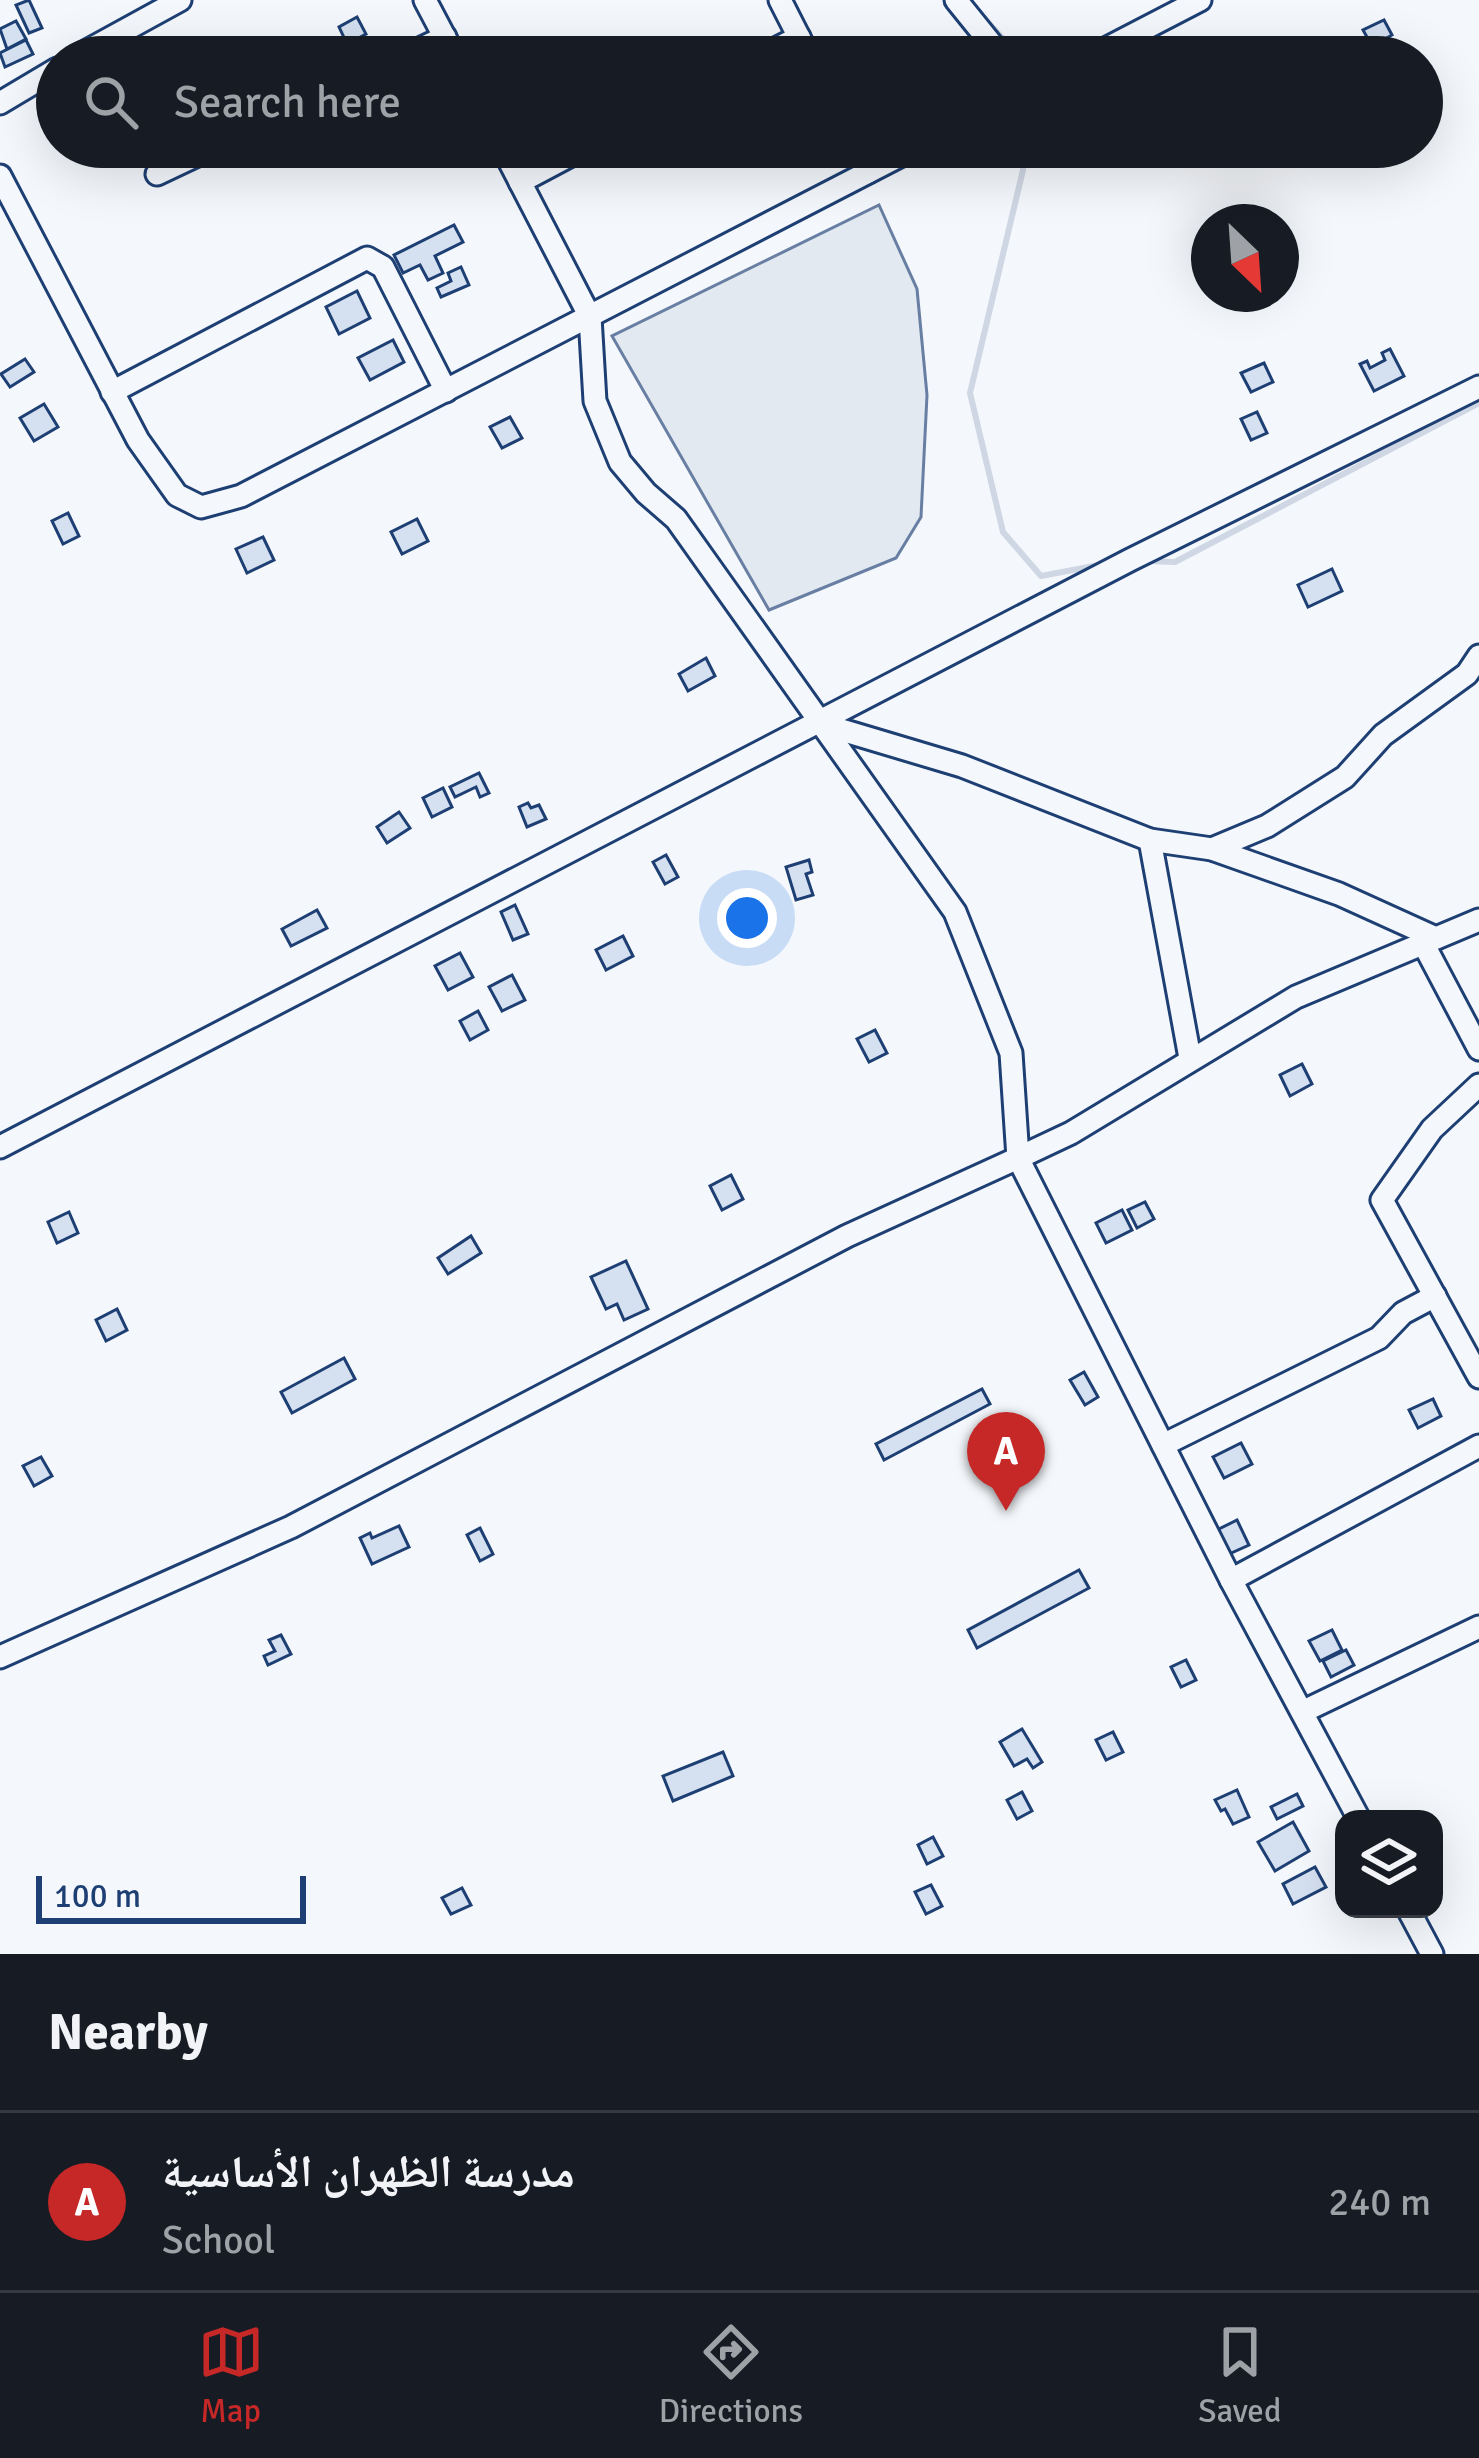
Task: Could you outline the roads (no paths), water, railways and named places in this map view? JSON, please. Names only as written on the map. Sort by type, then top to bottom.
[{"type":"street","points":[[114,36],[180,0]]},
{"type":"street","points":[[425,0],[444,36]]},
{"type":"street","points":[[780,0],[798,36]]},
{"type":"street","points":[[956,0],[985,36]]},
{"type":"street","points":[[1131,36],[1200,0]]},
{"type":"street","points":[[0,103],[36,81]]},
{"type":"street","points":[[157,174],[170,168]]},
{"type":"street","points":[[513,168],[590,317],[596,401],[620,462],[676,519],[955,912],[1010,1053],[1018,1158],[1231,1580],[1354,1810]]},
{"type":"street","points":[[520,182],[546,168]]},
{"type":"street","points":[[866,168],[868,172]]},
{"type":"street","points":[[0,176],[160,476],[177,495],[201,507],[241,496],[876,168]]},
{"type":"street","points":[[112,392],[367,258],[383,267],[446,391]]},
{"type":"street","points":[[0,1147],[1130,560],[1479,387]]},
{"type":"street","points":[[1212,849],[1267,826],[1345,777],[1383,735],[1466,674],[1479,656]]},
{"type":"street","points":[[818,723],[962,766],[1150,840],[1212,849],[1339,894],[1430,940],[1479,1049]]},
{"type":"street","points":[[1150,840],[1190,1058]]},
{"type":"street","points":[[0,1657],[291,1527],[847,1236],[1071,1132],[1296,997],[1479,920]]},
{"type":"street","points":[[1479,1084],[1432,1129],[1382,1200],[1479,1377]]},
{"type":"street","points":[[1163,1445],[1379,1338],[1403,1312],[1435,1296]]},
{"type":"street","points":[[1231,1580],[1479,1446]]},
{"type":"street","points":[[1302,1712],[1479,1627]]},
{"type":"street","points":[[1413,1918],[1432,1954]]},
{"type":"waterway","points":[[982,16],[1001,36]]},
{"type":"waterway","points":[[1023,168],[970,393],[1003,532],[1041,576],[1099,565]]},
{"type":"waterway","points":[[1148,561],[1175,562],[1479,403]]},
{"type":"place","name":"مدرسة الظهران الأساسية","points":[[1006,1511]]}]
